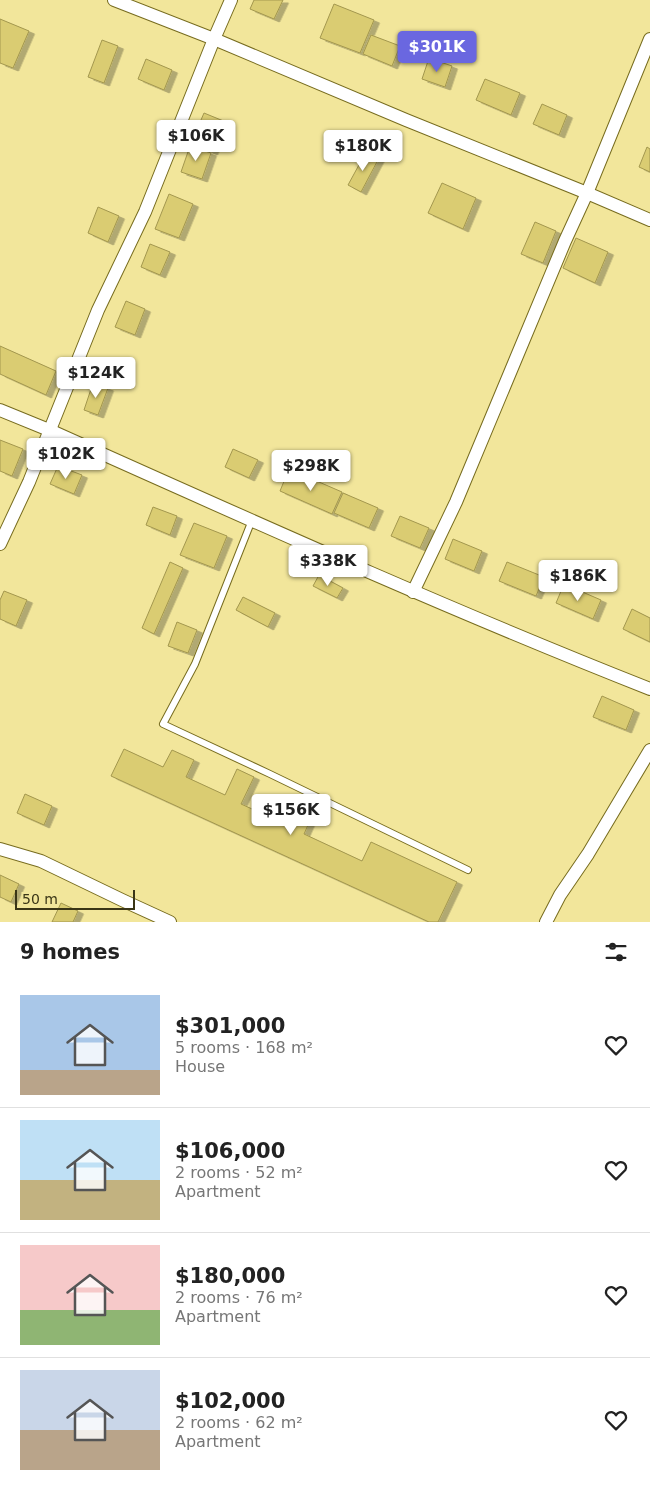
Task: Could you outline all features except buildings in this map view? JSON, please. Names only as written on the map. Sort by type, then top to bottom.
[{"type":"street","points":[[114,0],[214,39],[650,220]]},
{"type":"street","points":[[0,544],[29,482],[98,310],[145,212],[231,0]]},
{"type":"street","points":[[413,592],[456,502],[650,39]]},
{"type":"street","points":[[0,410],[413,592],[536,644],[650,689]]},
{"type":"street","points":[[546,922],[560,895],[588,854],[650,750]]},
{"type":"street","points":[[0,849],[41,860],[170,922]]},
{"type":"lane","points":[[252,520],[195,664],[163,724],[468,870]]}]
